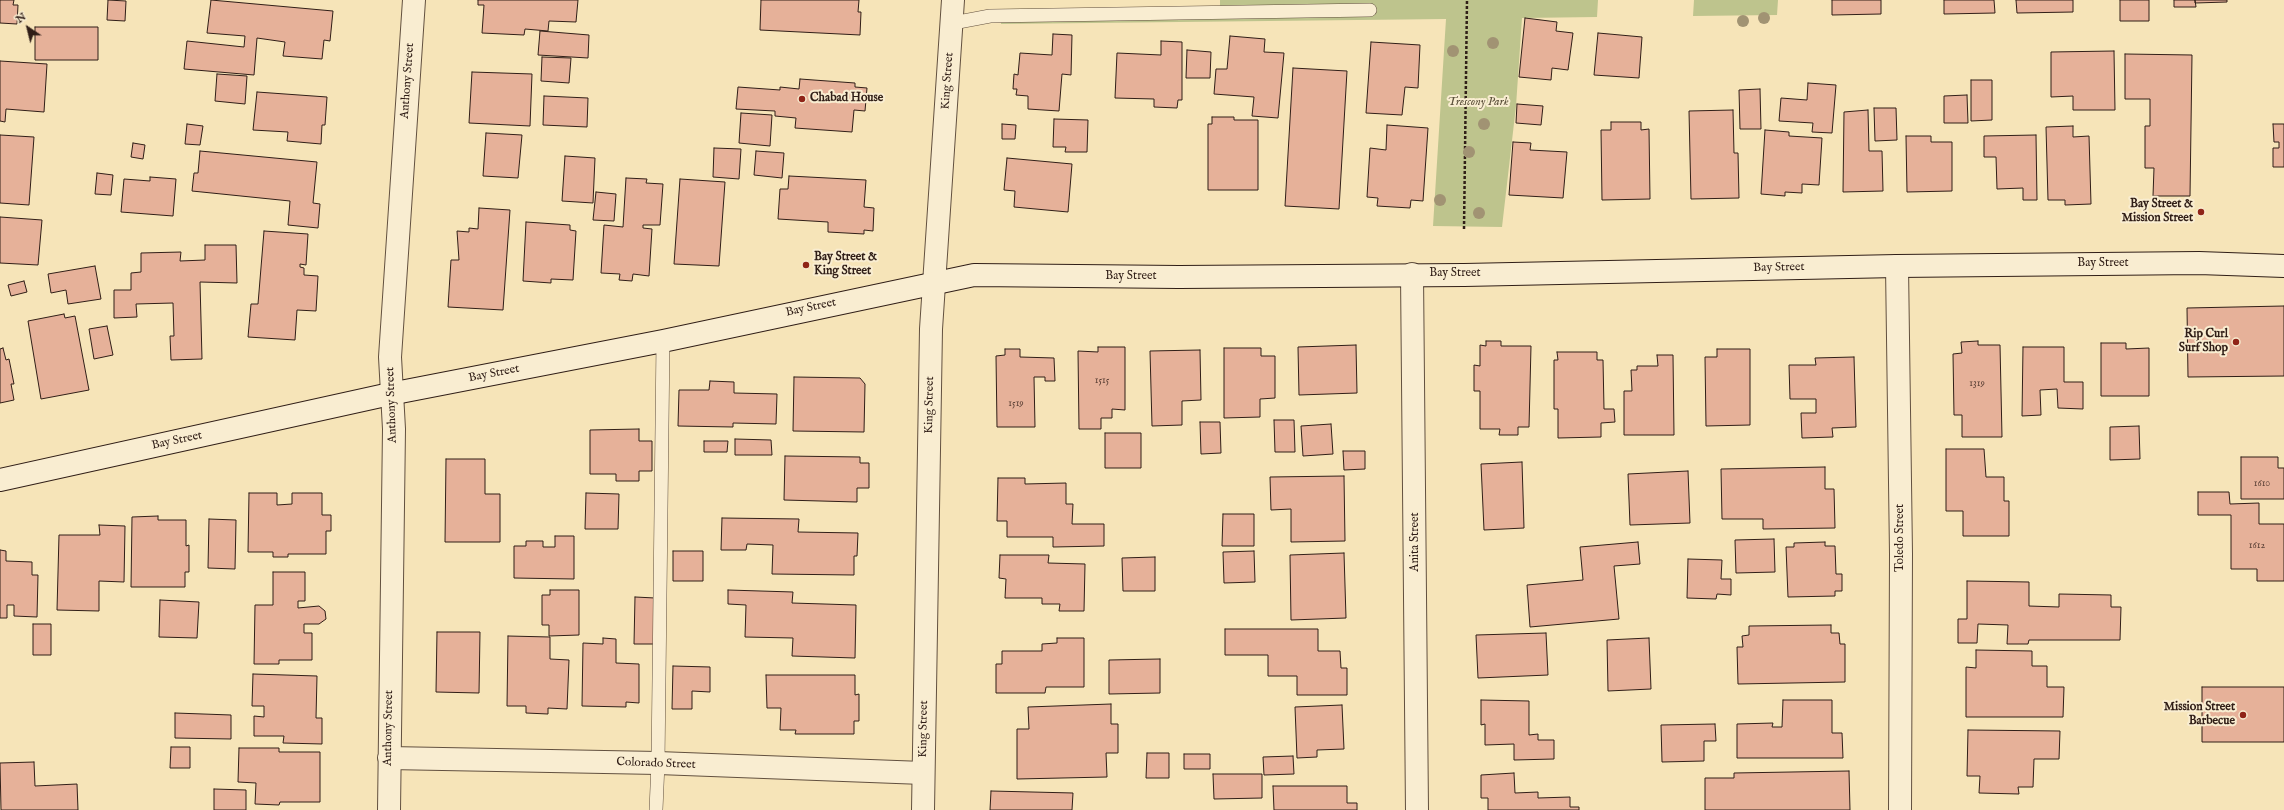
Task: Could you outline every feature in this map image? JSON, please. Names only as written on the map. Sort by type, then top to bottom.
[{"type":"street","name":"Anthony Street","points":[[389,810],[388,758],[394,435],[390,394],[390,357],[414,0]]},
{"type":"street","name":"King Street","points":[[923,810],[931,337],[953,24],[953,0]]},
{"type":"street","name":"Bay Street","points":[[0,480],[390,394],[663,341],[935,282],[974,275],[1148,278],[1897,266],[2202,263],[2284,266]]},
{"type":"street","name":"Toledo Street","points":[[1897,266],[1901,554],[1900,810]]},
{"type":"street","name":"Anita Street","points":[[1412,274],[1414,326],[1417,810]]},
{"type":"street","name":"Colorado Street","points":[[388,758],[658,764],[923,773]]},
{"type":"lane","points":[[953,24],[990,16],[1370,10]]},
{"type":"lane","points":[[656,810],[658,764],[663,341]]},
{"type":"path","points":[[1464,230],[1467,0]]},
{"type":"green space","name":"Trescony Park","points":[[1220,0],[1598,0],[1597,17],[1522,18],[1516,106],[1502,227],[1433,226],[1446,19],[1001,24],[1001,9],[1220,7]]},
{"type":"green space","points":[[1694,0],[1778,0],[1777,15],[1693,16]]},
{"type":"building","points":[[0,0],[14,0],[13,5],[18,5],[17,24],[0,23]]},
{"type":"building","points":[[108,0],[126,1],[125,21],[107,20]]},
{"type":"building","points":[[211,0],[333,11],[330,41],[324,40],[322,59],[283,56],[285,42],[257,38],[254,75],[184,69],[187,41],[244,47],[245,36],[207,33]]},
{"type":"building","points":[[478,0],[578,0],[576,22],[549,21],[548,31],[525,29],[524,35],[482,33],[484,5],[478,5]]},
{"type":"building","points":[[761,0],[859,0],[858,12],[861,12],[860,35],[760,30]]},
{"type":"building","points":[[1832,0],[1881,0],[1881,14],[1832,15]]},
{"type":"building","points":[[1944,0],[1994,0],[1995,13],[1944,14]]},
{"type":"building","points":[[2016,0],[2073,0],[2073,12],[2017,13]]},
{"type":"building","points":[[2120,0],[2149,0],[2149,21],[2120,21]]},
{"type":"building","points":[[2174,0],[2195,0],[2196,7],[2174,7]]},
{"type":"building","points":[[2195,0],[2227,0],[2227,2],[2195,3]]},
{"type":"building","points":[[1525,18],[1557,22],[1556,31],[1573,33],[1568,70],[1552,68],[1551,80],[1519,77]]},
{"type":"building","points":[[35,27],[98,27],[98,60],[35,60]]},
{"type":"building","points":[[540,31],[589,35],[588,58],[538,55]]},
{"type":"building","points":[[1598,33],[1642,37],[1639,78],[1594,75]]},
{"type":"building","points":[[1053,34],[1072,35],[1071,75],[1062,74],[1059,111],[1028,109],[1028,96],[1016,95],[1017,89],[1013,89],[1014,74],[1018,75],[1020,53],[1052,55]]},
{"type":"building","points":[[1230,36],[1265,39],[1264,52],[1284,53],[1278,118],[1252,116],[1254,97],[1214,94],[1216,69],[1227,69]]},
{"type":"building","points":[[1161,41],[1182,42],[1182,100],[1178,100],[1177,108],[1154,107],[1154,99],[1115,98],[1117,53],[1161,55]]},
{"type":"building","points":[[1371,42],[1420,45],[1418,88],[1405,87],[1402,115],[1366,113]]},
{"type":"building","points":[[1187,50],[1211,52],[1210,78],[1186,78]]},
{"type":"building","points":[[2114,51],[2115,110],[2073,110],[2073,96],[2051,97],[2051,52]]},
{"type":"building","points":[[2125,54],[2192,55],[2190,196],[2153,196],[2154,168],[2145,168],[2145,126],[2150,126],[2150,99],[2125,99]]},
{"type":"building","points":[[542,57],[571,58],[569,83],[541,81]]},
{"type":"building","points":[[0,61],[47,64],[44,112],[6,109],[5,122],[0,121]]},
{"type":"building","points":[[1293,68],[1347,71],[1339,209],[1285,206]]},
{"type":"building","points":[[472,72],[532,74],[530,126],[469,123]]},
{"type":"building","points":[[217,74],[247,76],[245,104],[215,101]]},
{"type":"building","name":"Chabad House","points":[[800,79],[855,83],[855,87],[867,88],[865,111],[854,110],[852,132],[795,128],[796,118],[775,116],[775,111],[736,109],[738,87],[780,90],[780,87],[799,89]]},
{"type":"building","points":[[1971,80],[1992,80],[1992,120],[1971,121]]},
{"type":"building","points":[[1808,83],[1836,85],[1832,133],[1812,132],[1813,123],[1779,121],[1781,98],[1807,100]]},
{"type":"building","points":[[1760,89],[1761,129],[1740,129],[1739,90]]},
{"type":"building","points":[[257,92],[327,97],[325,125],[322,125],[321,144],[287,141],[288,132],[253,130]]},
{"type":"building","points":[[1967,95],[1968,123],[1944,123],[1944,96]]},
{"type":"building","points":[[544,96],[588,98],[587,127],[543,125]]},
{"type":"building","points":[[1517,104],[1543,106],[1541,125],[1516,123]]},
{"type":"building","points":[[1874,108],[1896,108],[1897,140],[1875,141]]},
{"type":"building","points":[[1733,110],[1734,153],[1738,153],[1739,198],[1691,199],[1689,111]]},
{"type":"building","points":[[1868,110],[1869,151],[1882,151],[1883,191],[1843,192],[1844,112]]},
{"type":"building","points":[[741,113],[772,115],[770,146],[739,143]]},
{"type":"building","points":[[1212,117],[1234,117],[1234,120],[1258,120],[1258,190],[1208,190],[1208,124],[1212,124]]},
{"type":"building","points":[[1054,119],[1088,120],[1087,152],[1065,152],[1066,147],[1053,147]]},
{"type":"building","points":[[1611,122],[1641,122],[1641,130],[1649,129],[1650,199],[1602,200],[1601,130],[1611,130]]},
{"type":"building","points":[[187,124],[203,126],[200,145],[185,144]]},
{"type":"building","points":[[1002,124],[1016,125],[1015,139],[1002,139]]},
{"type":"building","points":[[2273,124],[2284,124],[2284,167],[2273,167],[2273,148],[2279,148],[2279,142],[2274,142]]},
{"type":"building","points":[[1387,125],[1428,128],[1423,201],[1411,200],[1410,208],[1377,206],[1378,198],[1367,197],[1370,148],[1386,150]]},
{"type":"building","points":[[2073,126],[2073,137],[2089,136],[2091,204],[2065,205],[2065,200],[2048,200],[2046,127]]},
{"type":"building","points":[[1765,130],[1789,132],[1789,136],[1822,138],[1819,185],[1802,184],[1802,193],[1785,192],[1785,196],[1761,194]]},
{"type":"building","points":[[486,133],[522,135],[518,178],[483,176]]},
{"type":"building","points":[[0,135],[34,137],[29,205],[0,203]]},
{"type":"building","points":[[2036,135],[2037,200],[2023,200],[2023,188],[1997,189],[1996,157],[1984,157],[1984,136]]},
{"type":"building","points":[[1906,136],[1931,136],[1931,142],[1952,142],[1952,191],[1907,192]]},
{"type":"building","points":[[1513,142],[1531,143],[1530,150],[1567,152],[1563,198],[1509,195]]},
{"type":"building","points":[[133,143],[145,145],[143,159],[131,157]]},
{"type":"building","points":[[714,148],[741,149],[739,179],[713,177]]},
{"type":"building","points":[[200,151],[317,162],[313,203],[320,204],[318,228],[288,225],[290,201],[192,191],[194,173],[198,173]]},
{"type":"building","points":[[756,151],[784,153],[782,178],[754,175]]},
{"type":"building","points":[[565,156],[595,158],[593,203],[562,201]]},
{"type":"building","points":[[1007,158],[1072,164],[1068,212],[1014,207],[1015,191],[1004,190]]},
{"type":"building","points":[[97,173],[113,175],[111,195],[95,194]]},
{"type":"building","points":[[789,176],[866,180],[864,207],[874,208],[873,231],[864,230],[864,234],[828,232],[828,222],[778,219],[780,189],[788,189]]},
{"type":"building","points":[[150,177],[176,179],[173,216],[121,212],[124,179],[150,181]]},
{"type":"building","points":[[626,178],[647,179],[646,183],[663,184],[660,225],[643,225],[643,228],[652,229],[649,276],[633,274],[632,281],[619,280],[620,274],[601,273],[604,225],[623,227]]},
{"type":"building","points":[[680,179],[725,182],[719,266],[674,264]]},
{"type":"building","points":[[596,192],[616,194],[614,221],[593,220]]},
{"type":"building","points":[[479,208],[510,210],[503,310],[448,307],[451,260],[459,260],[457,231],[469,232],[469,228],[478,229]]},
{"type":"building","points":[[0,217],[42,220],[38,265],[0,263]]},
{"type":"building","points":[[526,222],[570,225],[570,230],[576,231],[573,280],[551,279],[551,283],[523,281]]},
{"type":"building","points":[[264,231],[308,234],[306,265],[300,264],[300,267],[304,268],[304,275],[318,276],[316,311],[297,310],[295,340],[248,337],[251,304],[258,304]]},
{"type":"building","points":[[205,245],[236,245],[237,283],[200,282],[202,359],[171,360],[170,336],[174,336],[173,303],[136,304],[137,317],[114,318],[114,290],[131,290],[131,273],[141,272],[141,253],[181,252],[180,261],[205,260]]},
{"type":"building","points":[[95,266],[101,299],[68,304],[66,290],[51,293],[48,274]]},
{"type":"building","points":[[24,281],[27,292],[11,296],[8,285]]},
{"type":"building","name":"Rip Curl Surf Shop","points":[[2284,306],[2284,376],[2188,377],[2187,308]]},
{"type":"building","points":[[64,314],[65,318],[75,316],[89,390],[41,399],[28,321]]},
{"type":"building","points":[[107,326],[113,355],[94,359],[89,329]]},
{"type":"building","points":[[1486,341],[1501,341],[1501,346],[1531,346],[1529,427],[1518,427],[1518,435],[1499,435],[1500,429],[1480,429],[1480,391],[1474,391],[1474,365],[1480,366],[1480,345],[1486,346]]},
{"type":"building","points":[[1978,341],[1978,345],[2000,345],[2002,437],[1962,437],[1962,415],[1954,415],[1953,354],[1962,353],[1961,342]]},
{"type":"building","points":[[2101,343],[2126,343],[2126,349],[2149,348],[2149,396],[2101,396]]},
{"type":"building","points":[[1356,345],[1357,393],[1299,395],[1298,347]]},
{"type":"building","points":[[1098,347],[1125,347],[1125,410],[1112,409],[1112,418],[1101,418],[1101,429],[1079,429],[1078,351],[1098,352]]},
{"type":"building","points":[[2023,347],[2064,347],[2064,382],[2083,382],[2083,409],[2058,408],[2057,389],[2040,390],[2041,415],[2022,416]]},
{"type":"building","points":[[3,348],[6,360],[9,359],[14,384],[11,384],[14,400],[0,403],[0,349]]},
{"type":"building","points":[[1224,348],[1261,348],[1261,356],[1275,356],[1275,398],[1260,399],[1260,417],[1224,418]]},
{"type":"building","points":[[1005,349],[1020,349],[1020,357],[1054,358],[1055,381],[1045,381],[1045,377],[1034,377],[1035,427],[997,427],[996,356],[1005,355]]},
{"type":"building","points":[[1717,349],[1750,349],[1750,425],[1706,426],[1705,357],[1717,357]]},
{"type":"building","points":[[1200,350],[1201,400],[1182,401],[1182,425],[1152,426],[1150,351]]},
{"type":"building","points":[[1557,352],[1597,352],[1597,360],[1603,360],[1604,409],[1614,409],[1615,422],[1601,423],[1601,437],[1558,438],[1558,409],[1554,409],[1554,360],[1558,360]]},
{"type":"building","points":[[1657,355],[1673,355],[1674,435],[1624,435],[1624,391],[1632,391],[1631,370],[1637,370],[1637,366],[1658,366]]},
{"type":"building","points":[[1854,357],[1856,427],[1832,428],[1833,437],[1802,438],[1801,413],[1816,413],[1816,399],[1790,399],[1789,365],[1816,365],[1815,358]]},
{"type":"building","points":[[794,377],[860,378],[865,384],[864,432],[793,431]]},
{"type":"building","points":[[710,381],[734,382],[734,393],[777,394],[776,424],[733,423],[733,427],[678,426],[679,390],[709,390]]},
{"type":"building","points":[[1274,420],[1294,420],[1295,452],[1275,452]]},
{"type":"building","points":[[1200,422],[1220,422],[1221,453],[1201,454]]},
{"type":"building","points":[[1331,424],[1333,454],[1303,456],[1301,426]]},
{"type":"building","points":[[2139,426],[2140,459],[2110,460],[2110,427]]},
{"type":"building","points":[[639,429],[639,441],[652,441],[652,471],[639,471],[639,481],[616,481],[616,474],[590,474],[590,430]]},
{"type":"building","points":[[1105,433],[1141,433],[1141,468],[1105,468]]},
{"type":"building","points":[[735,439],[771,440],[772,455],[735,455]]},
{"type":"building","points":[[704,441],[728,441],[727,452],[704,452]]},
{"type":"building","points":[[1946,449],[1984,449],[1986,477],[2004,477],[2004,501],[2009,501],[2009,536],[1963,536],[1963,511],[1946,511]]},
{"type":"building","points":[[1343,451],[1365,451],[1365,469],[1344,470]]},
{"type":"building","points":[[785,456],[860,457],[860,463],[869,463],[869,488],[857,488],[857,502],[784,500]]},
{"type":"building","points":[[2241,457],[2278,457],[2278,468],[2284,468],[2284,499],[2241,499]]},
{"type":"building","points":[[446,459],[485,459],[485,494],[500,494],[500,542],[445,542]]},
{"type":"building","points":[[1522,462],[1524,528],[1484,530],[1481,464]]},
{"type":"building","points":[[1825,467],[1825,489],[1834,489],[1835,528],[1763,529],[1763,519],[1722,519],[1721,469]]},
{"type":"building","points":[[1688,471],[1690,523],[1630,525],[1628,474]]},
{"type":"building","points":[[1344,476],[1345,541],[1291,542],[1291,509],[1271,510],[1270,477]]},
{"type":"building","points":[[998,478],[1025,478],[1025,484],[1066,483],[1066,504],[1073,504],[1072,524],[1104,524],[1104,546],[1053,547],[1053,537],[1007,537],[1007,521],[997,521]]},
{"type":"building","points":[[2198,492],[2229,492],[2230,504],[2259,503],[2259,524],[2284,524],[2284,581],[2257,581],[2257,569],[2231,569],[2231,515],[2198,515]]},
{"type":"building","points":[[249,493],[277,493],[277,505],[292,504],[292,493],[322,493],[322,515],[331,515],[331,531],[326,531],[326,554],[288,554],[288,557],[273,557],[273,552],[248,552]]},
{"type":"building","points":[[586,493],[619,494],[618,529],[585,529]]},
{"type":"building","points":[[1223,514],[1254,514],[1254,546],[1222,546]]},
{"type":"building","points":[[158,516],[158,520],[186,520],[186,546],[189,545],[189,572],[185,572],[185,587],[131,587],[132,517]]},
{"type":"building","points":[[722,518],[799,519],[798,532],[858,533],[857,556],[854,556],[854,575],[772,574],[773,545],[747,544],[746,550],[721,550]]},
{"type":"building","points":[[209,519],[236,520],[235,569],[208,568]]},
{"type":"building","points":[[99,525],[125,526],[124,582],[99,581],[99,611],[57,610],[59,535],[100,535]]},
{"type":"building","points":[[555,536],[574,536],[574,579],[514,578],[514,546],[526,546],[526,541],[543,541],[543,547],[555,547]]},
{"type":"building","points":[[1774,539],[1775,572],[1736,573],[1735,540]]},
{"type":"building","points":[[1638,542],[1640,564],[1614,566],[1619,619],[1530,627],[1527,585],[1583,580],[1580,547]]},
{"type":"building","points":[[1825,542],[1825,546],[1835,546],[1836,574],[1842,574],[1842,591],[1835,591],[1835,596],[1788,597],[1786,547],[1794,547],[1794,543]]},
{"type":"building","points":[[0,550],[6,551],[6,561],[32,562],[32,575],[38,575],[37,617],[14,616],[14,605],[7,605],[7,618],[0,618]]},
{"type":"building","points":[[673,551],[703,551],[703,581],[673,581]]},
{"type":"building","points":[[1254,551],[1255,582],[1224,583],[1223,552]]},
{"type":"building","points":[[1344,553],[1346,618],[1291,620],[1290,555]]},
{"type":"building","points":[[1000,555],[1049,555],[1048,563],[1085,564],[1084,611],[1059,611],[1060,604],[1042,604],[1042,598],[1005,598],[1006,579],[999,578]]},
{"type":"building","points":[[1155,557],[1155,591],[1123,591],[1122,558]]},
{"type":"building","points":[[1688,559],[1722,560],[1721,579],[1731,579],[1731,595],[1717,594],[1716,599],[1687,598]]},
{"type":"building","points":[[273,572],[305,572],[305,601],[298,601],[298,608],[319,606],[325,611],[326,619],[319,624],[304,624],[304,633],[312,633],[312,660],[279,660],[279,664],[254,664],[255,605],[273,605]]},
{"type":"building","points":[[1967,581],[2029,582],[2029,606],[2059,607],[2059,594],[2111,595],[2111,607],[2121,607],[2120,640],[2029,640],[2028,644],[2007,644],[2008,625],[1978,624],[1977,643],[1958,643],[1958,619],[1967,619]]},
{"type":"building","points":[[550,590],[579,590],[579,635],[549,636],[549,625],[542,625],[542,595],[550,595]]},
{"type":"building","points":[[728,590],[793,592],[792,603],[856,605],[855,658],[792,656],[793,638],[745,637],[746,605],[728,604]]},
{"type":"building","points":[[635,597],[655,598],[654,644],[634,644]]},
{"type":"building","points":[[160,600],[199,602],[197,638],[159,637]]},
{"type":"building","points":[[33,624],[51,624],[51,655],[33,655]]},
{"type":"building","points":[[1831,625],[1831,633],[1839,633],[1840,644],[1845,644],[1845,682],[1738,684],[1737,647],[1743,647],[1742,636],[1749,635],[1749,626]]},
{"type":"building","points":[[1225,629],[1318,629],[1318,651],[1340,651],[1341,668],[1347,668],[1347,695],[1297,695],[1297,676],[1268,676],[1268,655],[1225,655]]},
{"type":"building","points":[[437,632],[480,632],[479,693],[436,692]]},
{"type":"building","points":[[1546,633],[1548,675],[1478,678],[1476,635]]},
{"type":"building","points":[[508,636],[550,637],[550,659],[569,660],[567,709],[548,708],[548,714],[526,713],[526,706],[507,706]]},
{"type":"building","points":[[603,638],[616,639],[616,663],[639,664],[639,703],[626,702],[626,707],[582,706],[583,643],[603,644]]},
{"type":"building","points":[[1057,638],[1084,638],[1084,687],[1046,687],[1045,693],[996,693],[996,664],[1002,664],[1002,651],[1042,651],[1042,644],[1057,643]]},
{"type":"building","points":[[1649,638],[1651,689],[1608,691],[1607,640]]},
{"type":"building","points":[[1976,650],[2032,651],[2032,666],[2047,666],[2047,687],[2064,687],[2063,717],[1966,717],[1966,667],[1976,668]]},
{"type":"building","points":[[1160,659],[1160,693],[1109,694],[1109,660]]},
{"type":"building","points":[[673,666],[710,667],[710,692],[692,691],[692,709],[672,709]]},
{"type":"building","points":[[253,674],[317,676],[316,718],[322,718],[322,744],[283,743],[284,736],[254,736],[254,716],[264,717],[264,706],[252,706]]},
{"type":"building","points":[[766,675],[855,675],[855,695],[859,694],[859,721],[854,721],[854,734],[795,734],[796,730],[780,730],[781,708],[767,708]]},
{"type":"building","name":"Mission Street Barbecue","points":[[2202,687],[2284,687],[2284,742],[2202,742]]},
{"type":"building","points":[[1481,700],[1529,701],[1529,735],[1538,734],[1538,740],[1554,740],[1554,759],[1514,760],[1514,744],[1485,745],[1485,724],[1481,725]]},
{"type":"building","points":[[1783,700],[1832,700],[1832,733],[1842,733],[1843,758],[1737,758],[1737,724],[1773,723],[1772,727],[1782,727]]},
{"type":"building","points":[[1111,704],[1111,724],[1118,724],[1118,753],[1106,753],[1107,777],[1017,779],[1017,729],[1029,729],[1028,707]]},
{"type":"building","points":[[1342,705],[1344,749],[1317,750],[1317,757],[1297,758],[1295,707]]},
{"type":"building","points":[[175,713],[231,715],[231,739],[175,738]]},
{"type":"building","points":[[1715,724],[1716,741],[1704,741],[1704,761],[1662,762],[1661,725]]},
{"type":"building","points":[[1968,730],[2060,731],[2059,759],[2034,759],[2033,787],[2018,787],[2019,794],[1979,793],[1980,776],[1967,776]]},
{"type":"building","points":[[171,747],[190,747],[190,768],[170,768]]},
{"type":"building","points":[[239,748],[279,748],[279,752],[320,752],[320,802],[280,802],[279,805],[255,804],[256,783],[238,782]]},
{"type":"building","points":[[1147,753],[1169,753],[1169,778],[1146,778]]},
{"type":"building","points":[[1184,754],[1210,754],[1210,769],[1184,769]]},
{"type":"building","points":[[1293,756],[1294,774],[1264,775],[1263,757]]},
{"type":"building","points":[[34,762],[35,786],[77,784],[78,810],[1,810],[0,763]]},
{"type":"building","points":[[1849,771],[1850,810],[1705,810],[1705,778],[1734,778],[1734,773]]},
{"type":"building","points":[[1514,773],[1515,793],[1538,792],[1538,798],[1570,797],[1570,807],[1579,807],[1579,810],[1488,810],[1488,798],[1481,798],[1481,775]]},
{"type":"building","points":[[1213,774],[1262,774],[1262,798],[1214,799]]},
{"type":"building","points":[[1273,786],[1347,786],[1347,803],[1357,803],[1357,810],[1274,810]]},
{"type":"building","points":[[214,789],[246,790],[246,810],[214,810]]},
{"type":"building","points":[[991,791],[1073,793],[1072,810],[990,810]]},
{"type":"place","name":"Chabad House","points":[[802,99]]},
{"type":"place","name":"Bay Street & Mission Street","points":[[2201,212]]},
{"type":"place","name":"Bay Street & King Street","points":[[806,265]]},
{"type":"place","name":"Rip Curl Surf Shop","points":[[2236,342]]},
{"type":"place","name":"Mission Street Barbecue","points":[[2243,715]]}]
